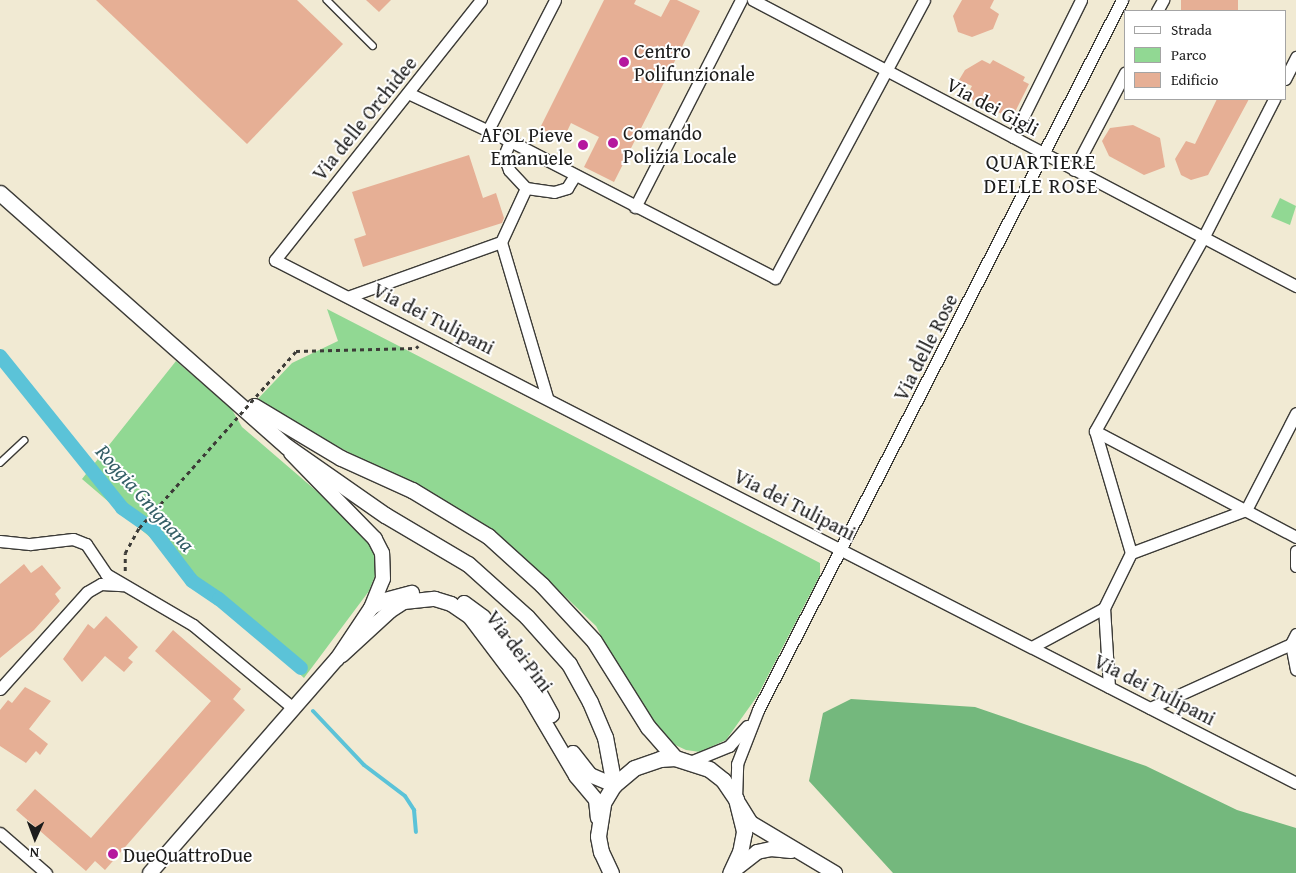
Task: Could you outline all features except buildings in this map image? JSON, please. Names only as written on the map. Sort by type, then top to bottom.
[{"type":"main road","points":[[0,193],[211,377],[286,446],[376,510],[468,564],[528,617],[569,664],[590,702],[605,738],[614,785]]},
{"type":"main road","points":[[211,377],[280,424],[341,458],[412,490],[488,536],[542,585],[594,641],[648,727],[675,758]]},
{"type":"main road","points":[[611,873],[601,852],[599,820],[603,802],[614,785],[645,763],[675,758],[692,761],[723,780],[736,799],[744,832],[740,852],[730,873]]},
{"type":"street","name":"Via delle Orchidee","points":[[275,260],[481,0]]},
{"type":"street","points":[[488,130],[555,0]]},
{"type":"street","points":[[634,207],[741,0]]},
{"type":"street","name":"Via dei Gigli","points":[[754,0],[1296,286]]},
{"type":"street","points":[[408,93],[510,141],[634,207],[775,278],[888,71],[924,0]]},
{"type":"street","points":[[1013,137],[1081,0]]},
{"type":"street","name":"Via delle Rose","points":[[736,799],[737,764],[758,710],[842,550],[1122,0]]},
{"type":"street","points":[[1286,77],[1296,57]]},
{"type":"street","points":[[1074,170],[1124,75]]},
{"type":"street","points":[[1109,687],[1104,608],[1131,553],[1095,431],[1204,236],[1273,100]]},
{"type":"street","points":[[510,141],[504,156],[509,170],[526,188],[554,192],[567,188],[575,175]]},
{"type":"street","points":[[526,188],[501,242],[547,397]]},
{"type":"street","points":[[350,296],[501,242]]},
{"type":"street","name":"Via dei Tulipani","points":[[275,260],[423,333],[1296,783]]},
{"type":"street","points":[[1131,553],[1246,510],[1296,413]]},
{"type":"street","points":[[1095,431],[1296,537]]},
{"type":"street","name":"Via dei Pini","points":[[286,446],[310,475],[364,525],[382,552],[383,580],[371,608],[337,659]]},
{"type":"street","points":[[0,541],[30,544],[73,539],[86,544],[106,574],[193,625],[293,708]]},
{"type":"street","points":[[1296,551],[1296,566]]},
{"type":"street","points":[[0,689],[87,592],[101,584],[125,585]]},
{"type":"street","name":"Via dei Pini","points":[[371,608],[404,594],[424,592],[453,597],[468,605],[483,617],[519,662],[581,767],[614,785]]},
{"type":"street","name":"Via dei Pini","points":[[150,873],[337,659],[404,602],[435,599],[451,604],[470,617],[526,691],[576,776],[596,800],[599,820]]},
{"type":"street","points":[[1032,647],[1104,608]]},
{"type":"street","points":[[1150,708],[1294,639],[1296,670]]},
{"type":"street","name":"Via delle Rose","points":[[692,761],[712,756],[729,746],[758,710]]},
{"type":"street","points":[[736,799],[751,823],[835,873]]},
{"type":"street","points":[[0,833],[46,873]]},
{"type":"street","points":[[730,873],[743,860],[771,849],[809,857]]},
{"type":"lane","points":[[327,0],[373,46]]},
{"type":"lane","points":[[0,463],[24,441]]},
{"type":"path","points":[[125,585],[125,553],[139,528],[296,351],[416,348],[423,333]]},
{"type":"green space","points":[[1280,198],[1296,206],[1290,225],[1271,217]]},
{"type":"green space","points":[[327,309],[820,563],[820,575],[758,695],[726,740],[700,752],[686,750],[671,743],[658,730],[619,670],[596,626],[528,561],[493,534],[379,468],[254,403],[292,363],[338,341]]},
{"type":"green space","points":[[176,361],[231,408],[242,427],[349,519],[367,538],[374,552],[376,573],[369,591],[304,678],[241,620],[186,580],[172,556],[82,479]]},
{"type":"green space","points":[[851,699],[975,707],[1146,766],[1237,810],[1296,828],[1296,873],[893,873],[809,781],[823,713]]},
{"type":"waterway","name":"Roggia Gnignana","points":[[0,356],[122,508],[153,530],[192,581],[219,599],[301,668]]},
{"type":"waterway","points":[[313,711],[364,765],[405,796],[414,810],[416,832]]},
{"type":"place","name":"Centro Polifunzionale","points":[[624,62]]},
{"type":"place","name":"Comando Polizia Locale","points":[[613,143]]},
{"type":"place","name":"AFOL Pieve Emanuele","points":[[583,145]]},
{"type":"place","name":"DueQuattroDue","points":[[113,854]]},
{"type":"district","name":"QUARTIERE DELLE ROSE","points":[[1041,174]]}]
